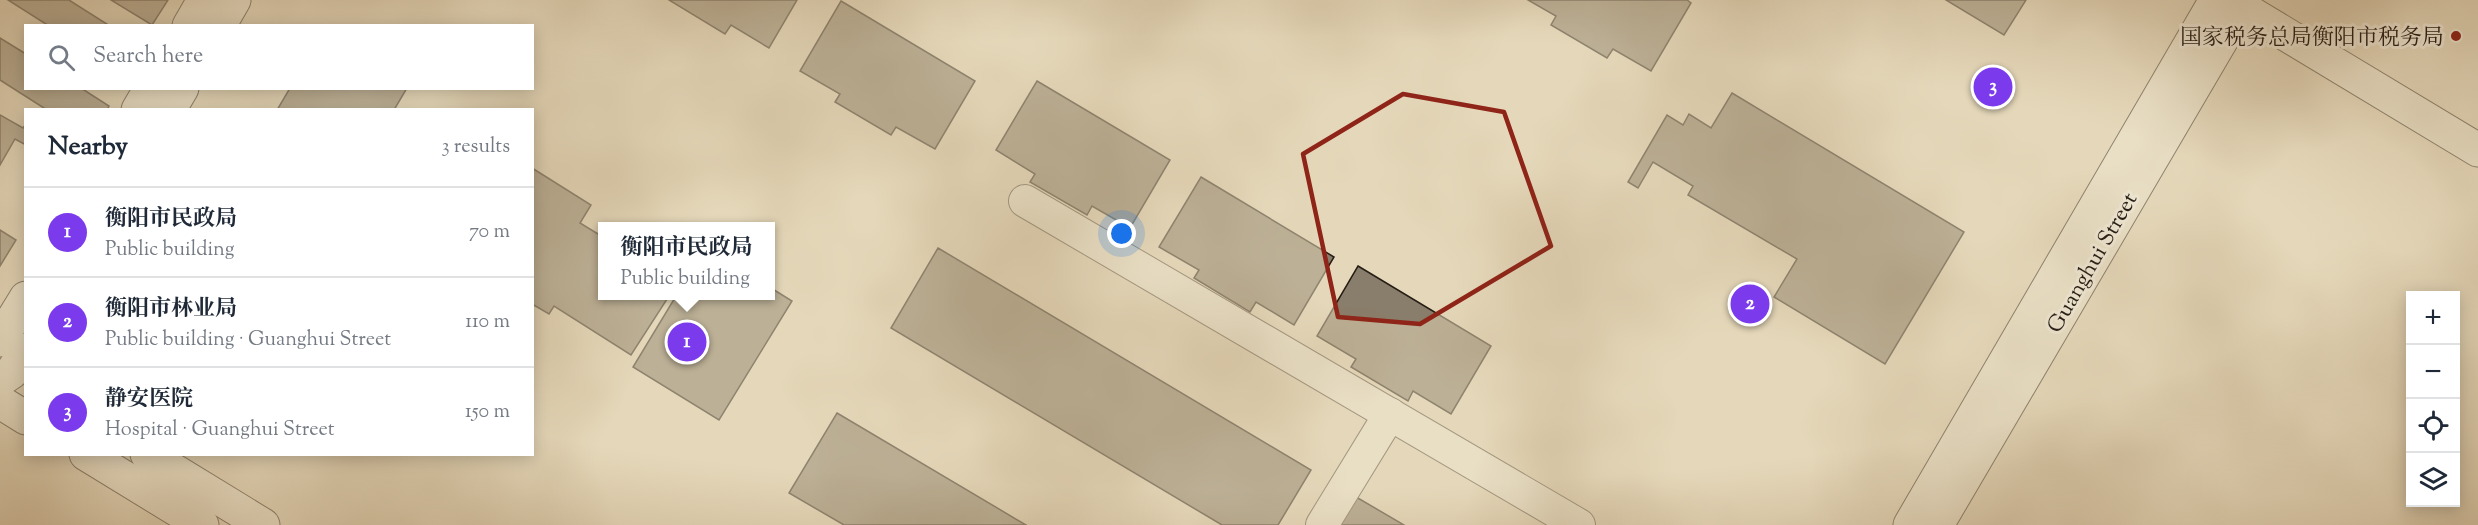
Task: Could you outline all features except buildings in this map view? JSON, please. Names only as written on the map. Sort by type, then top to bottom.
[{"type":"main road","points":[[190,24],[204,0]]},
{"type":"main road","points":[[220,24],[234,0]]},
{"type":"main road","points":[[2233,2],[2478,150]]},
{"type":"main road","name":"Guanghui Street","points":[[1910,525],[2233,2]]},
{"type":"main road","name":"Guanghui Street","points":[[1937,525],[2233,2]]},
{"type":"main road","points":[[139,108],[150,90]]},
{"type":"main road","points":[[170,108],[181,90]]},
{"type":"main road","points":[[0,340],[24,301]]},
{"type":"main road","points":[[0,402],[24,417]]},
{"type":"main road","points":[[89,456],[202,525]]},
{"type":"main road","points":[[150,456],[263,525]]},
{"type":"street","points":[[1026,201],[1579,525]]},
{"type":"street","points":[[1322,525],[1390,414]]},
{"type":"highlighted area","points":[[1403,94],[1504,112],[1551,246],[1420,324],[1338,317],[1303,154]]},
{"type":"place","name":"国家税务总局衡阳市税务局","points":[[2456,36]]},
{"type":"place","name":"静安医院","points":[[1993,87]]},
{"type":"place","name":"衡阳市林业局","points":[[1750,304]]},
{"type":"place","name":"衡阳市民政局","points":[[687,342]]}]
